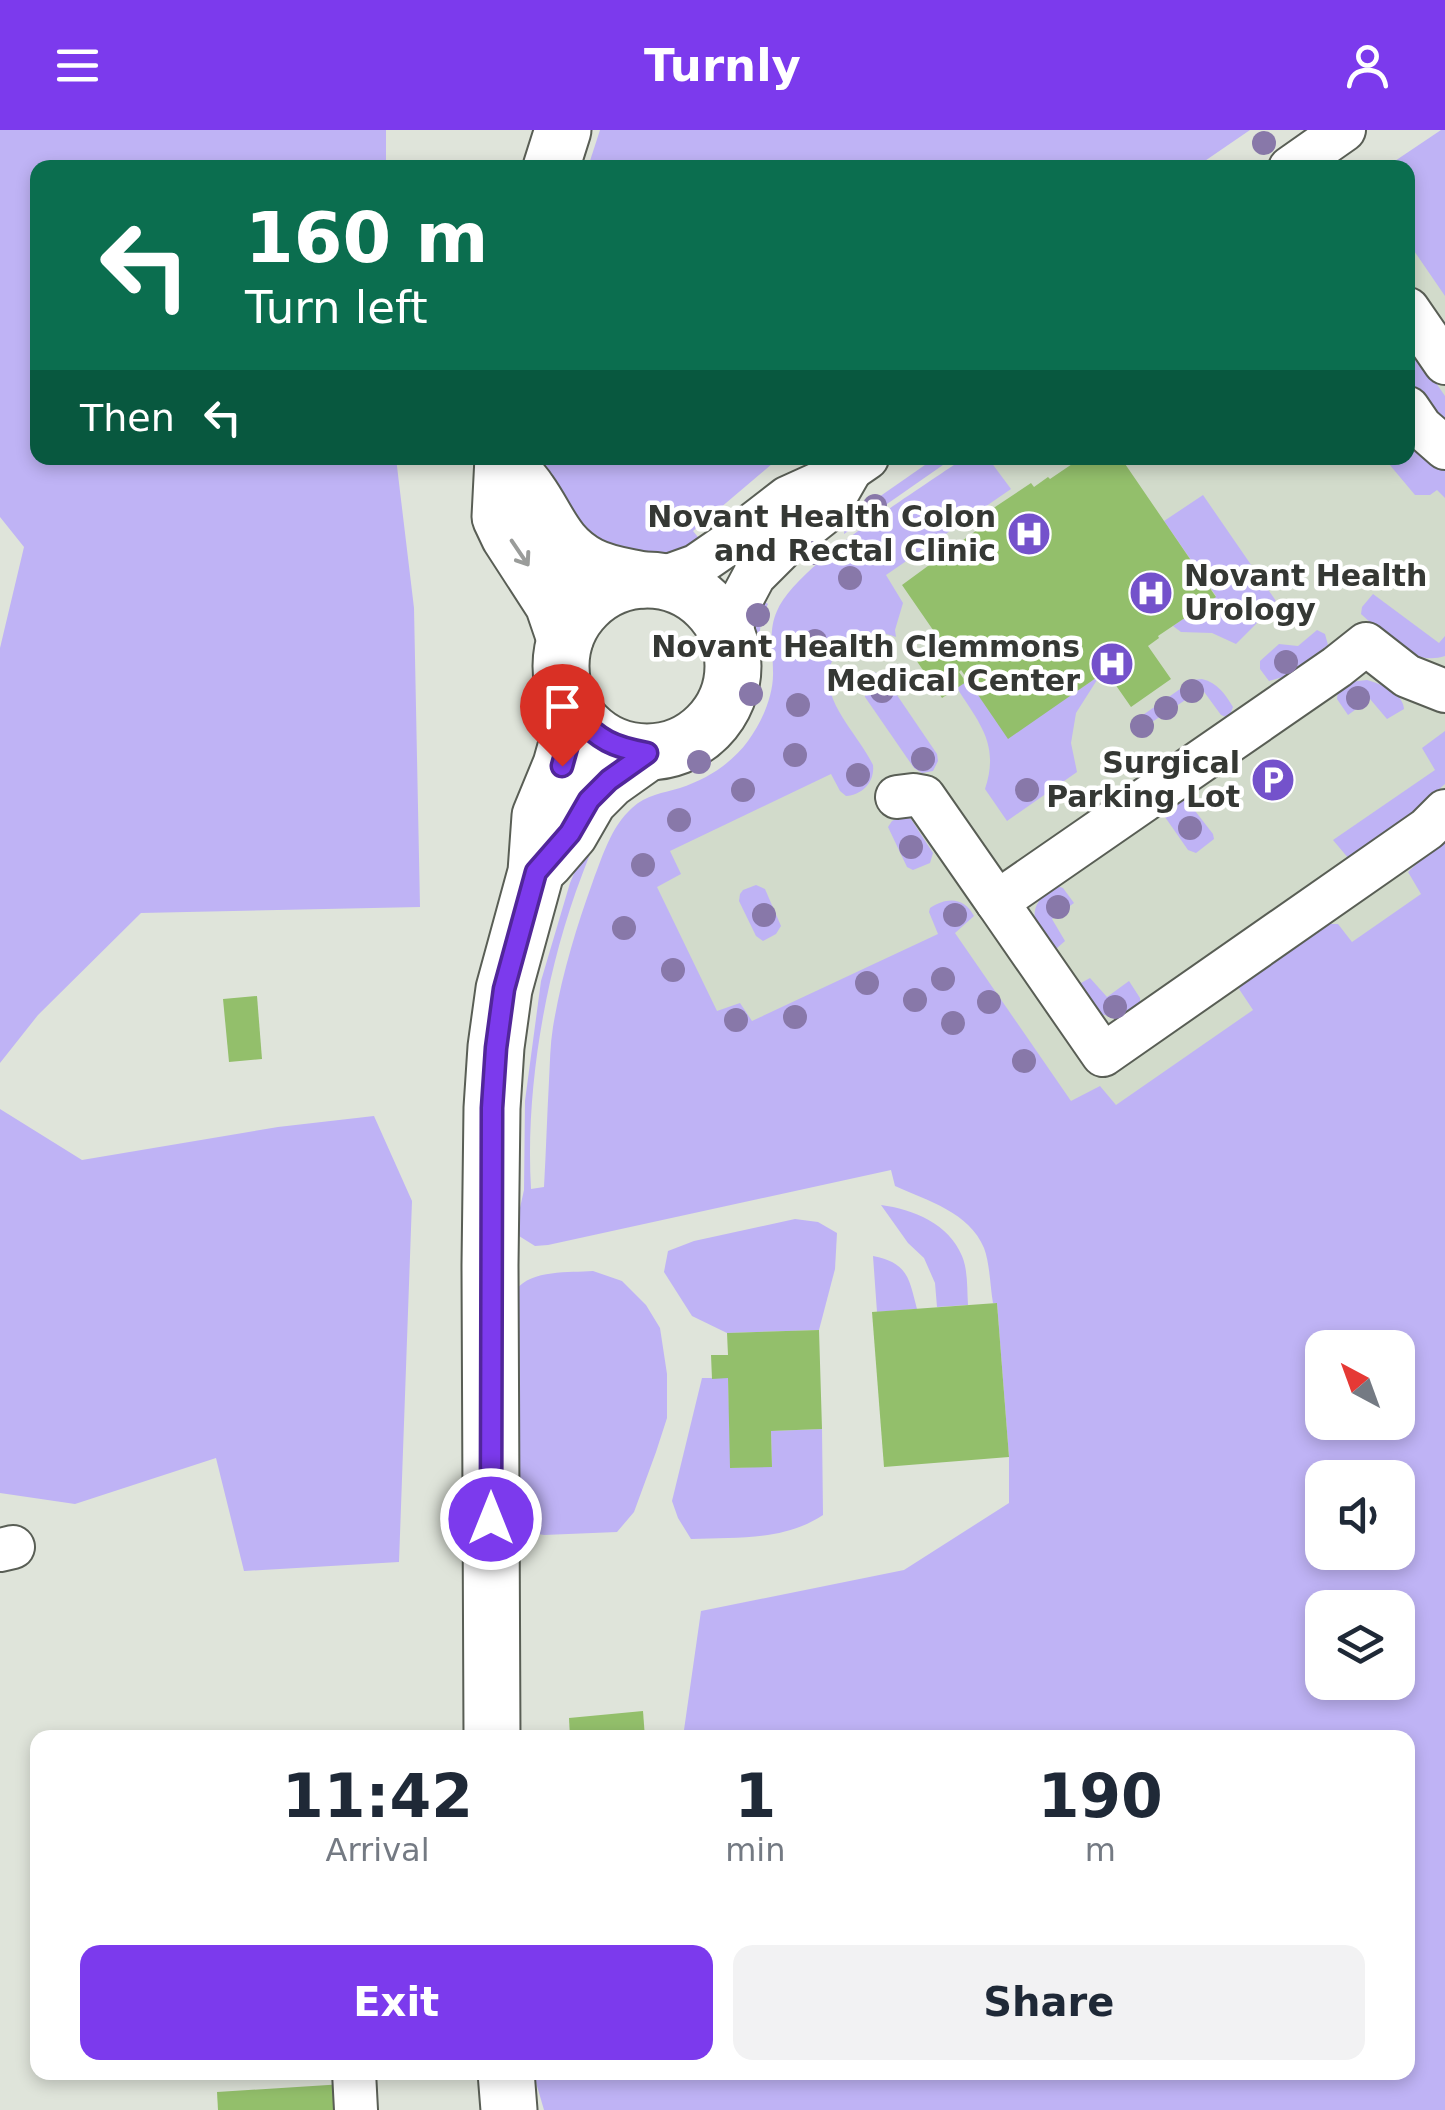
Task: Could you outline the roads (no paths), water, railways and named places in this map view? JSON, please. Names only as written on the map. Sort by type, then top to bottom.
[{"type":"main road","points":[[554,160],[563,130]]},
{"type":"main road","points":[[503,465],[500,517],[552,604],[565,639]]},
{"type":"main road","points":[[507,465],[570,552],[602,571],[650,580],[680,586],[702,598],[730,637],[734,664],[730,692],[718,716],[699,736],[675,748],[647,753],[620,748],[594,735],[576,715],[564,691],[560,665],[565,639],[587,604],[622,583],[650,580]]},
{"type":"main road","points":[[492,1730],[490,1266],[496,1048],[504,989],[536,872],[540,816],[562,766],[576,715]]},
{"type":"main road","points":[[536,872],[570,833],[589,800],[647,753]]},
{"type":"main road","points":[[507,2080],[509,2110]]},
{"type":"street","points":[[1301,160],[1344,130]]},
{"type":"street","points":[[1415,319],[1445,363]]},
{"type":"street","points":[[1415,418],[1445,448]]},
{"type":"street","points":[[650,580],[696,566],[788,498],[855,465]]},
{"type":"street","points":[[730,637],[738,606],[754,576],[827,511],[858,465]]},
{"type":"street","points":[[997,902],[1366,644],[1406,676],[1445,691]]},
{"type":"street","points":[[897,797],[924,797],[1103,1055],[1428,829],[1445,811]]},
{"type":"street","points":[[354,2080],[356,2110]]},
{"type":"place","name":"Novant Health Colon and Rectal Clinic","points":[[1029,534]]},
{"type":"place","name":"Novant Health Urology","points":[[1151,593]]},
{"type":"place","name":"Novant Health Clemmons Medical Center","points":[[1112,664]]},
{"type":"place","name":"Surgical Parking Lot","points":[[1273,780]]}]
